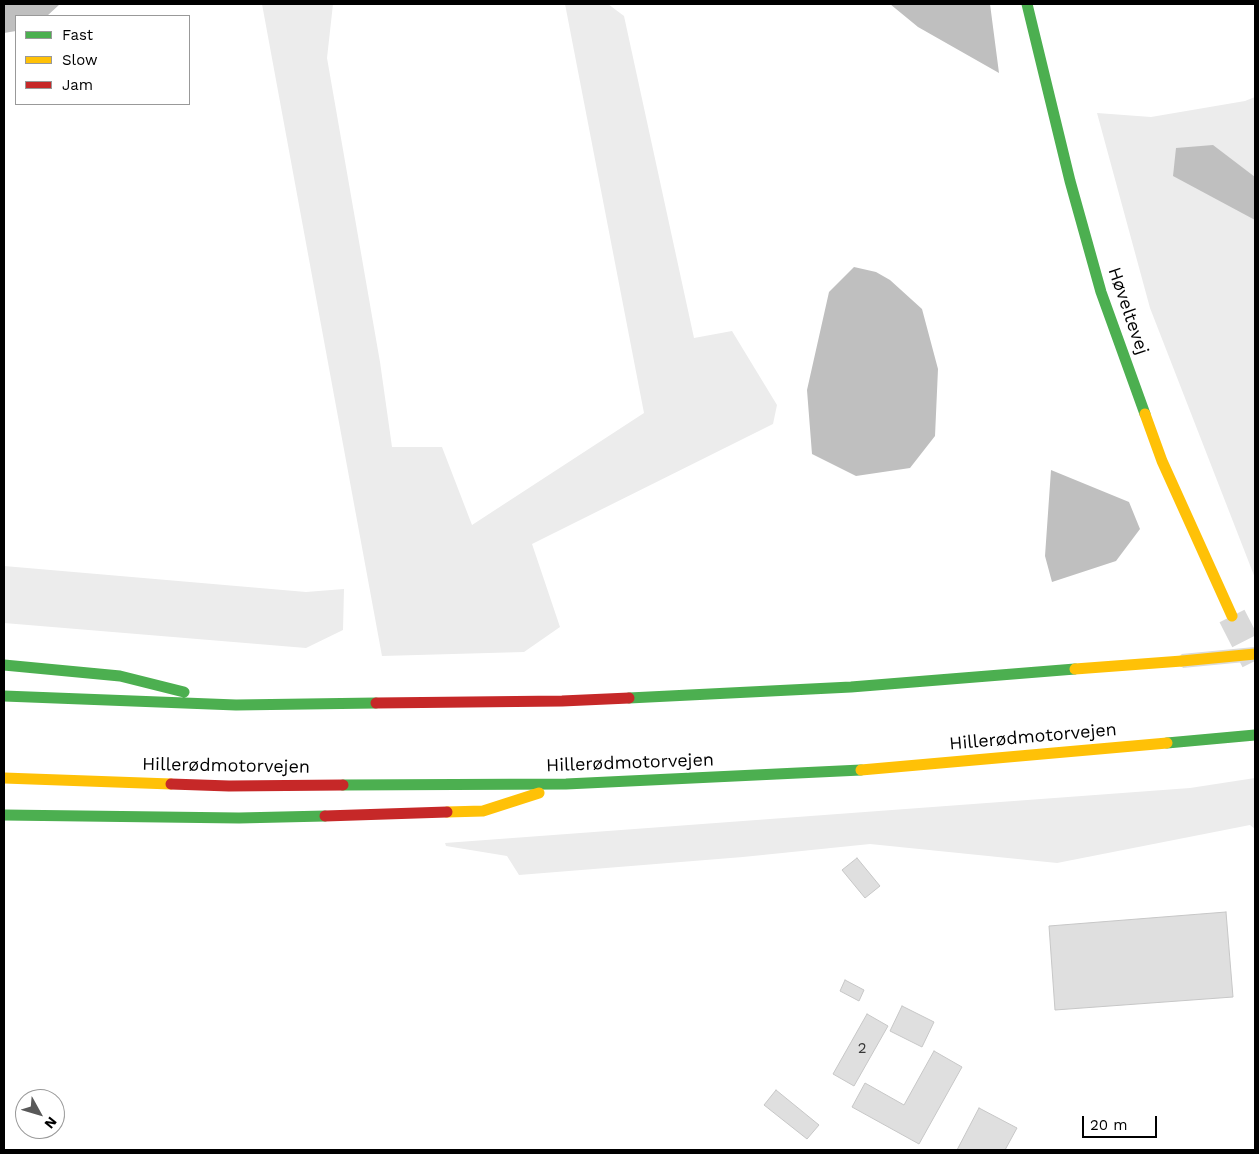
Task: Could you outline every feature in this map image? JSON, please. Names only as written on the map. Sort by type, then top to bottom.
[{"type":"main road","name":"Høveltevej","points":[[1028,4],[1068,172],[1101,292],[1162,461],[1232,616]]},
{"type":"main road","points":[[4,696],[236,705],[562,701],[851,686],[1255,654]]},
{"type":"main road","points":[[4,665],[120,676],[236,705]]},
{"type":"main road","name":"Hillerødmotorvejen","points":[[4,778],[229,786],[566,784],[859,770],[1255,735]]},
{"type":"main road","points":[[4,814],[239,818],[483,811],[566,784]]},
{"type":"shaded area","points":[[4,4],[60,4],[48,15],[15,15],[15,31],[4,33]]},
{"type":"shaded area","points":[[262,4],[333,4],[327,58],[380,362],[392,447],[442,447],[472,525],[644,413],[565,4],[608,4],[624,16],[694,338],[732,331],[777,405],[773,424],[532,544],[560,627],[524,652],[382,656]]},
{"type":"shaded area","points":[[890,4],[990,4],[999,73],[918,27]]},
{"type":"shaded area","points":[[1255,97],[1255,578],[1150,308],[1097,113],[1151,117],[1245,101]]},
{"type":"shaded area","points":[[1213,145],[1255,177],[1255,220],[1173,176],[1176,148]]},
{"type":"shaded area","points":[[854,267],[876,272],[890,280],[922,309],[938,369],[935,436],[910,468],[856,476],[812,454],[807,390],[829,292]]},
{"type":"shaded area","points":[[1051,470],[1129,502],[1140,529],[1116,561],[1052,582],[1045,556]]},
{"type":"shaded area","points":[[4,566],[306,592],[344,589],[343,630],[306,648],[4,623]]},
{"type":"shaded area","points":[[1255,778],[1255,829],[1250,825],[1057,863],[870,844],[743,857],[519,875],[507,856],[446,846],[445,843],[1190,788]]},
{"type":"building","points":[[857,858],[880,886],[865,898],[842,870]]},
{"type":"building","points":[[1226,912],[1233,997],[1055,1010],[1049,926]]},
{"type":"building","points":[[845,980],[864,990],[859,1001],[840,991]]},
{"type":"building","points":[[902,1006],[934,1022],[922,1047],[890,1031]]},
{"type":"building","points":[[867,1014],[888,1026],[854,1086],[833,1074]]},
{"type":"building","points":[[934,1051],[962,1067],[919,1144],[852,1107],[865,1083],[904,1105]]},
{"type":"building","points":[[776,1090],[819,1125],[807,1139],[764,1105]]},
{"type":"building","points":[[979,1108],[1017,1128],[1005,1150],[957,1150]]},
{"type":"tunnel","points":[[1232,616],[1255,661]]},
{"type":"traffic: fast","points":[[1027,4],[1070,181],[1101,292],[1145,414]]},
{"type":"traffic: fast","points":[[4,665],[120,676],[184,692]]},
{"type":"traffic: fast","points":[[629,698],[851,687],[1075,669]]},
{"type":"traffic: fast","points":[[4,696],[236,705],[376,703]]},
{"type":"traffic: fast","points":[[1167,743],[1255,735]]},
{"type":"traffic: fast","points":[[343,785],[566,784],[861,770]]},
{"type":"traffic: fast","points":[[4,815],[239,818],[325,816]]},
{"type":"traffic: slow","points":[[1145,414],[1162,461],[1232,616]]},
{"type":"traffic: slow","points":[[1182,661],[1255,654]]},
{"type":"traffic: slow","points":[[1075,669],[1182,661]]},
{"type":"traffic: slow","points":[[861,770],[1167,743]]},
{"type":"traffic: slow","points":[[4,778],[171,784]]},
{"type":"traffic: slow","points":[[447,812],[483,811],[539,793]]},
{"type":"traffic: jam","points":[[376,703],[562,701],[629,698]]},
{"type":"traffic: jam","points":[[171,784],[229,786],[343,785]]},
{"type":"traffic: jam","points":[[325,816],[447,812]]}]
